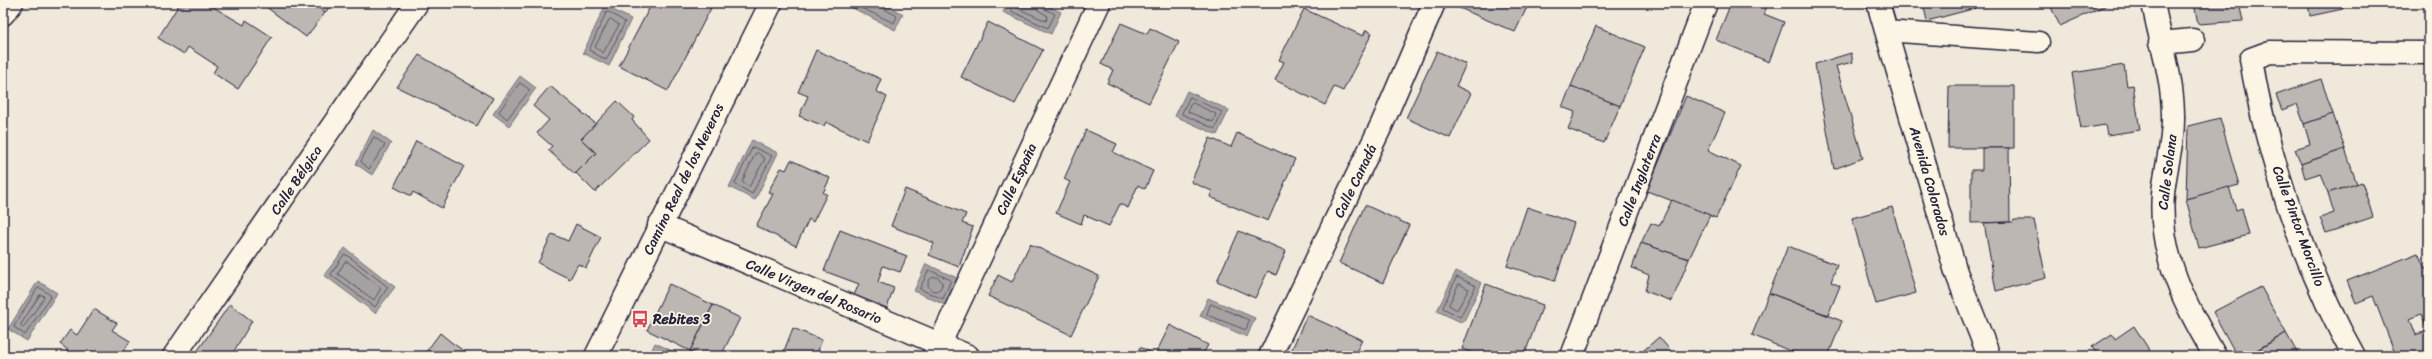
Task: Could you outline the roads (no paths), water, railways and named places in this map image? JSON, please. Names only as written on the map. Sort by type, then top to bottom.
[{"type":"street","points":[[3,14],[12,3]]},
{"type":"street","name":"Calle Bélgica","points":[[174,356],[417,3]]},
{"type":"street","name":"Camino Real de los Neveros","points":[[596,356],[659,225],[771,3]]},
{"type":"street","name":"Calle España","points":[[937,350],[1099,3]]},
{"type":"street","name":"Calle Canadá","points":[[1270,356],[1382,124],[1434,3]]},
{"type":"street","name":"Calle Inglaterra","points":[[1572,356],[1706,3]]},
{"type":"street","name":"Avenida Colorados","points":[[1878,3],[1956,272],[1989,356]]},
{"type":"street","name":"Calle Solana","points":[[2153,3],[2160,43],[2172,91],[2174,117],[2163,194],[2164,240],[2176,284],[2215,356]]},
{"type":"street","points":[[2160,43],[2193,40]]},
{"type":"street","name":"Calle Pintor Morcillo","points":[[2354,356],[2322,291],[2287,201],[2256,90],[2251,59],[2270,52],[2429,53]]},
{"type":"street","name":"Calle Virgen del Rosario","points":[[659,225],[937,350],[968,356]]},
{"type":"lane","points":[[1886,31],[2039,42]]},
{"type":"water","points":[[853,3],[881,3],[903,14],[895,30],[851,7]]},
{"type":"water","points":[[1008,3],[1041,3],[1061,12],[1051,34],[1003,12]]},
{"type":"water","points":[[605,6],[631,19],[609,66],[583,53]]},
{"type":"water","points":[[520,76],[536,88],[509,126],[493,114]]},
{"type":"water","points":[[1187,91],[1229,110],[1217,135],[1175,116]]},
{"type":"water","points":[[373,130],[391,143],[372,175],[356,164]]},
{"type":"water","points":[[752,140],[778,153],[755,200],[729,187]]},
{"type":"water","points":[[345,248],[395,287],[375,313],[324,275]]},
{"type":"water","points":[[926,264],[957,278],[945,305],[914,291]]},
{"type":"water","points":[[1456,271],[1482,283],[1463,323],[1437,311]]},
{"type":"water","points":[[38,281],[57,293],[27,341],[8,329]]},
{"type":"water","points":[[1208,298],[1255,318],[1247,337],[1200,316]]},
{"type":"water","points":[[655,343],[683,356],[649,356]]},
{"type":"place","name":"Rebites 3","points":[[640,319]]}]
